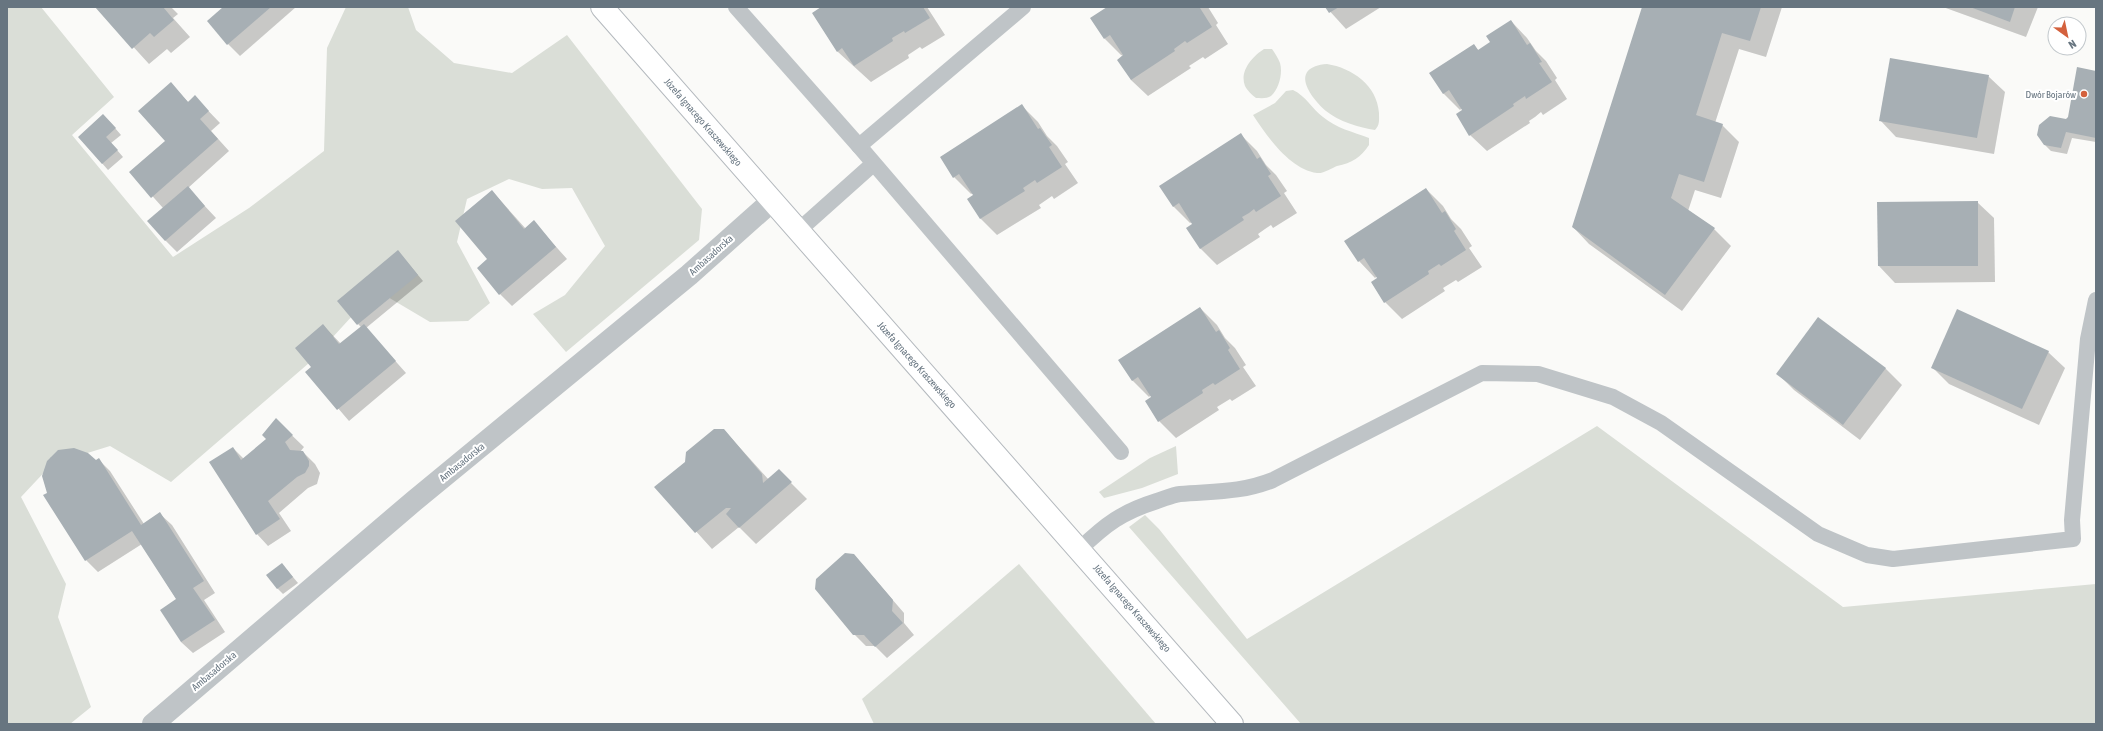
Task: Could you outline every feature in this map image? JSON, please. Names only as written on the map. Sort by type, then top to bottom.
[{"type":"street","name":"Józefa Ignacego Kraszewskiego","points":[[602,7],[1080,549],[1232,724]]},
{"type":"street","name":"Ambasadorska","points":[[153,724],[414,501],[689,275],[772,201]]},
{"type":"lane","points":[[736,7],[859,146],[1121,452]]},
{"type":"lane","points":[[859,146],[1023,7]]},
{"type":"lane","points":[[798,231],[873,164]]},
{"type":"lane","points":[[1080,549],[1114,519],[1142,506],[1178,494],[1232,491],[1260,485],[1482,373],[1538,374],[1613,397],[1661,423],[1818,534],[1867,555],[1893,559],[2073,539],[2072,520],[2088,339],[2096,300]]},
{"type":"shaded area","points":[[7,7],[41,7],[114,97],[72,135],[173,257],[249,208],[324,151],[327,48],[346,7],[408,7],[416,30],[454,63],[512,73],[567,35],[702,209],[699,240],[566,352],[533,314],[565,295],[605,246],[572,188],[542,189],[509,179],[467,199],[457,242],[490,303],[468,321],[430,322],[376,290],[309,363],[171,482],[110,446],[52,464],[21,497],[66,584],[58,617],[91,707],[70,724],[7,724]]},
{"type":"shaded area","points":[[1264,49],[1272,49],[1280,63],[1281,76],[1274,93],[1271,96],[1266,98],[1256,98],[1245,86],[1244,75],[1248,64]]},
{"type":"shaded area","points":[[1327,64],[1345,69],[1354,74],[1368,86],[1374,94],[1379,113],[1379,120],[1375,130],[1356,126],[1331,115],[1314,98],[1306,83],[1308,70],[1315,66]]},
{"type":"shaded area","points":[[1293,90],[1302,96],[1328,121],[1369,138],[1369,145],[1366,149],[1352,161],[1319,173],[1307,170],[1288,159],[1272,141],[1253,115],[1275,103],[1286,91]]},
{"type":"shaded area","points":[[1597,426],[1843,607],[2096,584],[2096,724],[1301,724],[1129,527],[1145,515],[1159,529],[1247,639]]},
{"type":"shaded area","points":[[1176,446],[1178,474],[1142,488],[1104,498],[1099,492],[1150,458]]},
{"type":"shaded area","points":[[1019,564],[1156,724],[874,724],[862,699]]},
{"type":"building","points":[[95,7],[163,7],[174,20],[154,37],[150,33],[132,49]]},
{"type":"building","points":[[223,7],[271,7],[227,45],[207,21]]},
{"type":"building","points":[[821,7],[923,7],[930,18],[905,33],[904,31],[892,38],[893,41],[854,66],[842,48],[837,52],[812,13]]},
{"type":"building","points":[[1107,7],[1202,7],[1200,8],[1212,27],[1187,43],[1185,41],[1174,49],[1175,51],[1131,80],[1117,60],[1123,55],[1110,35],[1104,39],[1090,18]]},
{"type":"building","points":[[1325,7],[1339,7],[1329,13]]},
{"type":"building","points":[[1642,7],[1761,7],[1750,41],[1722,33],[1696,115],[1723,124],[1704,182],[1679,174],[1671,198],[1715,228],[1665,295],[1572,227]]},
{"type":"building","points":[[1970,7],[2015,7],[2010,22]]},
{"type":"building","points":[[1511,20],[1527,45],[1530,43],[1542,62],[1539,63],[1552,82],[1526,99],[1525,96],[1513,104],[1514,106],[1469,136],[1456,114],[1462,110],[1449,90],[1443,94],[1429,73],[1474,44],[1478,50],[1490,42],[1486,36]]},
{"type":"building","points":[[1890,58],[1989,75],[1977,138],[1879,121]]},
{"type":"building","name":"Dwór Bojarów","points":[[2077,67],[2096,71],[2096,138],[2066,132],[2061,148],[2044,145],[2037,135],[2039,125],[2050,116],[2066,119],[2068,117]]},
{"type":"building","points":[[171,82],[188,102],[195,95],[209,111],[200,119],[218,139],[151,198],[129,172],[165,141],[138,111]]},
{"type":"building","points":[[1022,104],[1038,129],[1040,128],[1052,145],[1049,147],[1062,167],[1037,183],[1035,180],[1023,188],[1025,191],[980,219],[967,199],[973,195],[959,174],[953,178],[940,157]]},
{"type":"building","points":[[103,114],[116,128],[106,137],[118,150],[102,164],[78,137]]},
{"type":"building","points":[[1241,133],[1257,159],[1260,157],[1271,174],[1268,176],[1281,196],[1256,212],[1254,209],[1242,217],[1244,220],[1200,249],[1186,228],[1192,224],[1179,203],[1173,207],[1159,186]]},
{"type":"building","points":[[188,186],[205,206],[165,241],[147,221]]},
{"type":"building","points":[[1426,188],[1442,213],[1445,211],[1456,229],[1454,231],[1466,250],[1441,266],[1439,264],[1428,271],[1429,274],[1384,303],[1371,282],[1377,278],[1364,258],[1358,262],[1344,241]]},
{"type":"building","points":[[492,190],[524,229],[534,220],[556,247],[499,295],[477,268],[487,259],[455,221]]},
{"type":"building","points":[[1978,201],[1978,266],[1878,266],[1877,202]]},
{"type":"building","points":[[398,250],[418,275],[357,325],[337,301]]},
{"type":"building","points":[[1200,307],[1216,332],[1219,330],[1230,348],[1228,350],[1240,369],[1215,385],[1213,383],[1202,390],[1203,393],[1158,422],[1145,401],[1151,397],[1138,377],[1132,381],[1118,360]]},
{"type":"building","points":[[1957,309],[2049,351],[2022,409],[1931,368]]},
{"type":"building","points":[[1818,317],[1886,368],[1843,425],[1776,374]]},
{"type":"building","points":[[323,324],[339,344],[364,324],[396,361],[337,410],[305,372],[311,367],[295,348]]},
{"type":"building","points":[[276,418],[293,435],[285,442],[290,450],[303,451],[309,461],[309,466],[305,473],[297,477],[268,501],[280,519],[256,535],[209,462],[233,447],[241,460],[266,439],[262,435]]},
{"type":"building","points":[[714,429],[724,429],[762,474],[763,483],[779,469],[792,482],[739,528],[726,514],[731,508],[726,508],[695,533],[654,487],[685,462],[686,452]]},
{"type":"building","points":[[74,448],[88,453],[96,460],[99,458],[141,525],[160,512],[204,581],[193,588],[215,620],[181,642],[160,610],[176,599],[132,531],[85,561],[43,495],[47,493],[42,476],[47,461],[58,450]]},
{"type":"building","points":[[845,553],[854,554],[893,600],[892,611],[903,623],[875,647],[864,635],[853,635],[815,589],[816,579]]},
{"type":"building","points":[[282,563],[293,577],[277,589],[266,575]]},
{"type":"place","name":"Dwór Bojarów","points":[[2084,94]]}]
